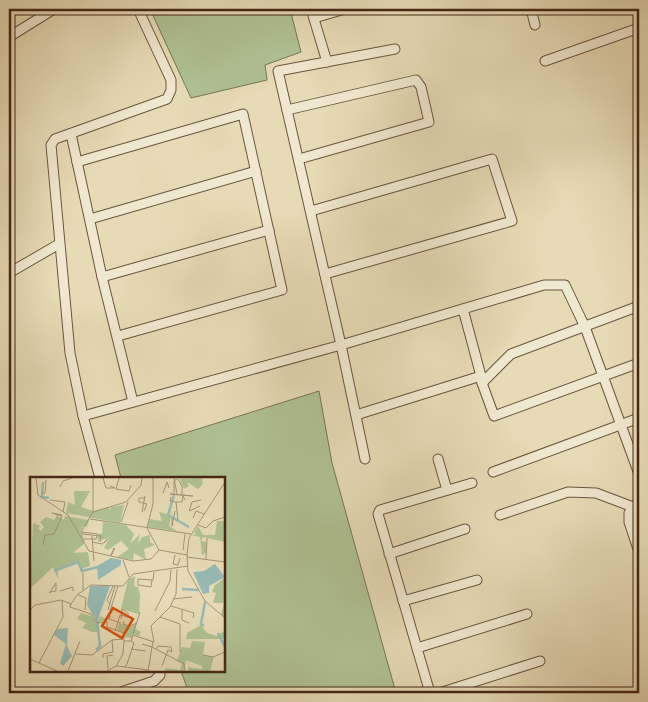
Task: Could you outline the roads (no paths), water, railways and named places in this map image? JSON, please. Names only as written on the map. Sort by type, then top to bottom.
[{"type":"street","points":[[9,37],[54,9]]},
{"type":"street","points":[[100,477],[83,416],[70,353],[51,145],[55,139],[167,99],[171,90],[171,80],[138,9]]},
{"type":"street","points":[[327,62],[312,13],[345,9]]},
{"type":"street","points":[[532,9],[535,25]]},
{"type":"street","points":[[544,61],[639,28]]},
{"type":"street","points":[[365,459],[341,344],[278,71],[395,49]]},
{"type":"street","points":[[287,110],[416,80],[421,87],[429,122],[299,159]]},
{"type":"street","points":[[77,162],[243,114],[282,290],[118,336]]},
{"type":"street","points":[[71,134],[102,276],[133,402]]},
{"type":"street","points":[[311,211],[492,159],[512,221],[325,274]]},
{"type":"street","points":[[90,219],[256,172]]},
{"type":"street","points":[[102,276],[269,230]]},
{"type":"street","points":[[9,273],[59,244]]},
{"type":"street","points":[[83,416],[544,285],[565,284],[584,327],[639,474]]},
{"type":"street","points":[[356,416],[482,380],[511,354],[639,306]]},
{"type":"street","points":[[463,309],[482,380],[494,416],[639,363]]},
{"type":"street","points":[[493,472],[639,418]]},
{"type":"street","points":[[438,459],[447,490]]},
{"type":"street","points":[[430,693],[389,554],[379,517],[380,510],[472,483]]},
{"type":"street","points":[[500,515],[568,492],[596,493],[636,504],[629,513],[629,522],[639,552]]},
{"type":"street","points":[[389,554],[465,529]]},
{"type":"street","points":[[403,601],[477,580]]},
{"type":"street","points":[[417,648],[527,614]]},
{"type":"street","points":[[439,693],[540,661]]},
{"type":"street","points":[[118,693],[154,680],[160,675],[160,672]]}]
